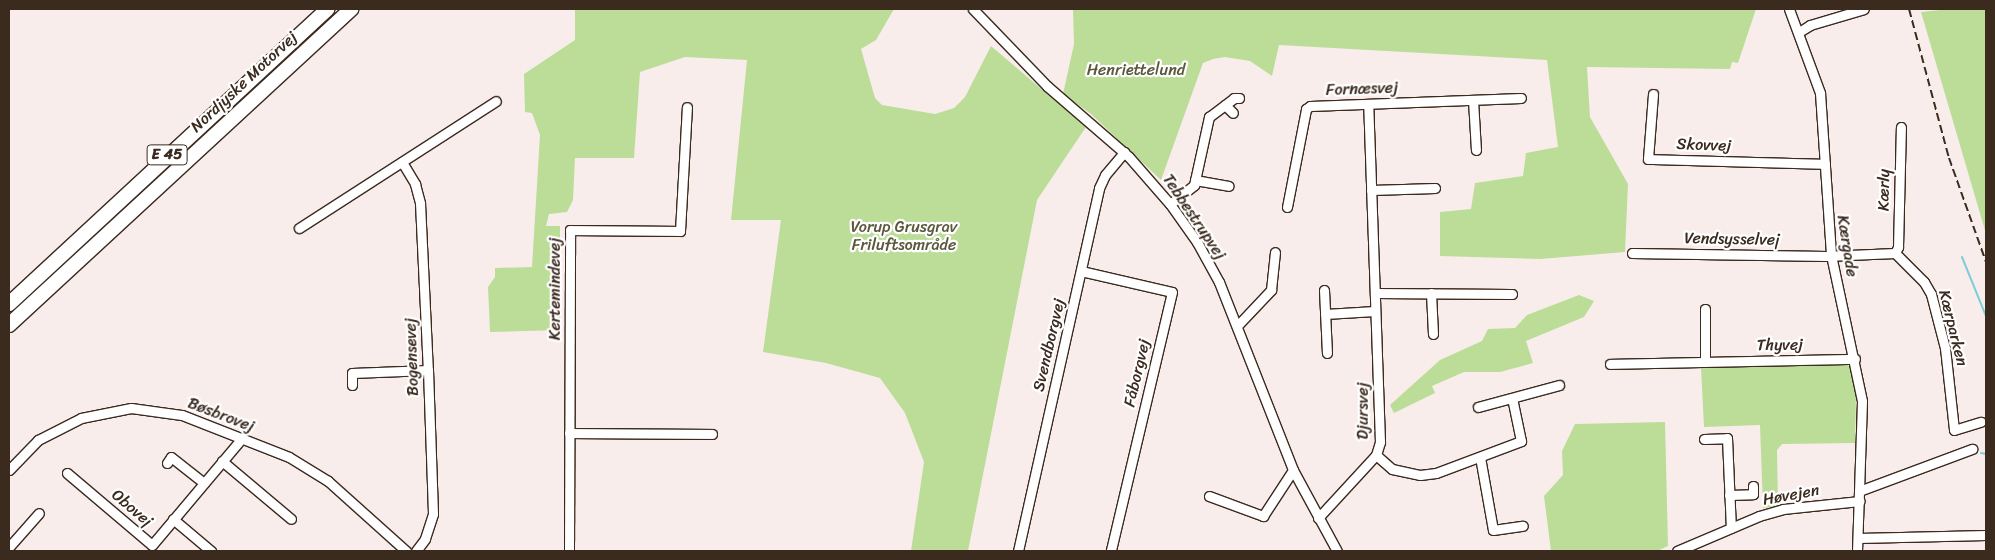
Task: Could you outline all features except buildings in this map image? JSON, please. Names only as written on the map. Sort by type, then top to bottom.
[{"type":"highway","name":"Nordjyske Motorvej","points":[[9,304],[328,9]]},
{"type":"highway","name":"Nordjyske Motorvej","points":[[9,326],[352,9]]},
{"type":"highway","points":[[9,333],[75,263]]},
{"type":"street","name":"Tebbestrupvej","points":[[973,9],[1047,86],[1124,152],[1170,204],[1212,268],[1237,326],[1293,470],[1337,551]]},
{"type":"street","name":"Kærgade","points":[[1789,9],[1820,93],[1831,255],[1855,359],[1862,401],[1857,551]]},
{"type":"street","points":[[1799,32],[1810,25],[1864,9]]},
{"type":"street","name":"Skovvej","points":[[1653,94],[1648,159],[1825,164]]},
{"type":"street","points":[[1170,204],[1194,185],[1209,117],[1234,98],[1239,98]]},
{"type":"street","name":"Fornæsvej","points":[[1287,207],[1306,109],[1368,104],[1521,98]]},
{"type":"street","points":[[1473,100],[1476,150]]},
{"type":"street","points":[[299,228],[496,101]]},
{"type":"street","points":[[1226,104],[1233,113]]},
{"type":"street","name":"Djursvej","points":[[1318,518],[1376,456],[1381,435],[1368,104]]},
{"type":"street","name":"Kertemindevej","points":[[569,551],[570,230],[680,231],[687,107]]},
{"type":"street","name":"Kærly","points":[[1895,253],[1898,247],[1901,127]]},
{"type":"street","name":"Svendborgvej","points":[[1018,551],[1099,188],[1105,175],[1124,152]]},
{"type":"street","name":"Bogensevej","points":[[402,162],[416,184],[420,202],[428,370],[433,514],[425,539],[416,551]]},
{"type":"street","points":[[1195,180],[1228,186]]},
{"type":"street","points":[[1371,190],[1435,188]]},
{"type":"street","points":[[1237,326],[1271,290],[1275,252]]},
{"type":"street","name":"Vendsysselvej","points":[[1632,253],[1831,255]]},
{"type":"street","points":[[1831,255],[1895,253]]},
{"type":"street","name":"Kærparken","points":[[1895,253],[1924,282],[1931,294],[1945,348],[1954,430],[1981,422]]},
{"type":"street","name":"Fåborgvej","points":[[1081,270],[1172,292],[1111,551]]},
{"type":"street","points":[[1324,290],[1327,353]]},
{"type":"street","points":[[1375,293],[1512,294]]},
{"type":"street","points":[[1431,294],[1433,334]]},
{"type":"street","points":[[1705,309],[1705,362]]},
{"type":"street","points":[[1326,314],[1375,311]]},
{"type":"street","name":"Thyvej","points":[[1610,364],[1855,359]]},
{"type":"street","points":[[352,385],[352,373],[428,370]]},
{"type":"street","points":[[1478,407],[1559,386]]},
{"type":"street","points":[[1376,456],[1392,469],[1420,475],[1480,457],[1521,441],[1512,398]]},
{"type":"street","name":"Bøsbrovej","points":[[9,470],[38,440],[81,418],[131,408],[182,415],[289,457],[328,481],[406,551]]},
{"type":"street","points":[[569,433],[712,434]]},
{"type":"street","name":"Obovej","points":[[67,473],[152,545],[242,438]]},
{"type":"street","points":[[1704,439],[1727,438],[1731,528]]},
{"type":"street","points":[[1859,491],[1972,449]]},
{"type":"street","points":[[167,463],[171,457],[204,483]]},
{"type":"street","points":[[1480,457],[1493,530],[1523,526]]},
{"type":"street","points":[[222,461],[291,519]]},
{"type":"street","points":[[1209,496],[1264,516],[1293,470]]},
{"type":"street","name":"Høvejen","points":[[1729,495],[1753,494],[1753,486]]},
{"type":"street","name":"Høvejen","points":[[1677,551],[1731,528],[1784,510],[1860,501]]},
{"type":"street","points":[[9,547],[39,513]]},
{"type":"street","name":"Obovej","points":[[173,519],[212,551]]},
{"type":"street","points":[[1858,538],[1986,535]]},
{"type":"green space","name":"Vorup Grusgrav Friluftsområde","points":[[575,9],[894,9],[876,40],[861,49],[875,98],[882,105],[935,114],[954,108],[965,97],[991,46],[1086,127],[1037,200],[968,551],[911,551],[924,462],[905,413],[880,378],[826,363],[763,352],[781,220],[731,220],[747,60],[685,57],[640,72],[634,158],[575,158],[573,200],[567,212],[549,214],[546,226],[560,226],[560,330],[490,332],[488,287],[495,277],[495,268],[532,267],[540,135],[532,113],[525,112],[524,74],[575,40]]},
{"type":"green space","name":"Henriettelund","points":[[1073,9],[1756,9],[1738,63],[1732,62],[1730,69],[1587,67],[1590,117],[1628,184],[1625,252],[1540,259],[1440,256],[1440,212],[1471,209],[1475,183],[1523,176],[1526,153],[1558,147],[1547,60],[1279,45],[1272,76],[1250,61],[1225,57],[1213,59],[1203,63],[1161,180],[1091,114],[1063,94],[1074,44]]},
{"type":"green space","points":[[1950,9],[1986,9],[1986,234],[1921,12]]},
{"type":"green space","points":[[1579,295],[1594,301],[1584,317],[1526,341],[1533,363],[1500,372],[1464,372],[1432,386],[1435,393],[1394,413],[1390,405],[1440,360],[1482,341],[1488,329],[1515,328],[1527,315]]},
{"type":"green space","points":[[1846,364],[1852,369],[1856,396],[1855,443],[1782,444],[1777,450],[1778,506],[1763,508],[1760,425],[1704,427],[1701,368]]},
{"type":"green space","points":[[1665,422],[1668,546],[1657,551],[1551,551],[1544,496],[1563,475],[1562,451],[1575,424]]},
{"type":"waterway","points":[[1962,257],[1986,316]]},
{"type":"waterway","points":[[1981,453],[1986,454]]},
{"type":"railway","points":[[1909,9],[1949,158],[1986,262]]}]
